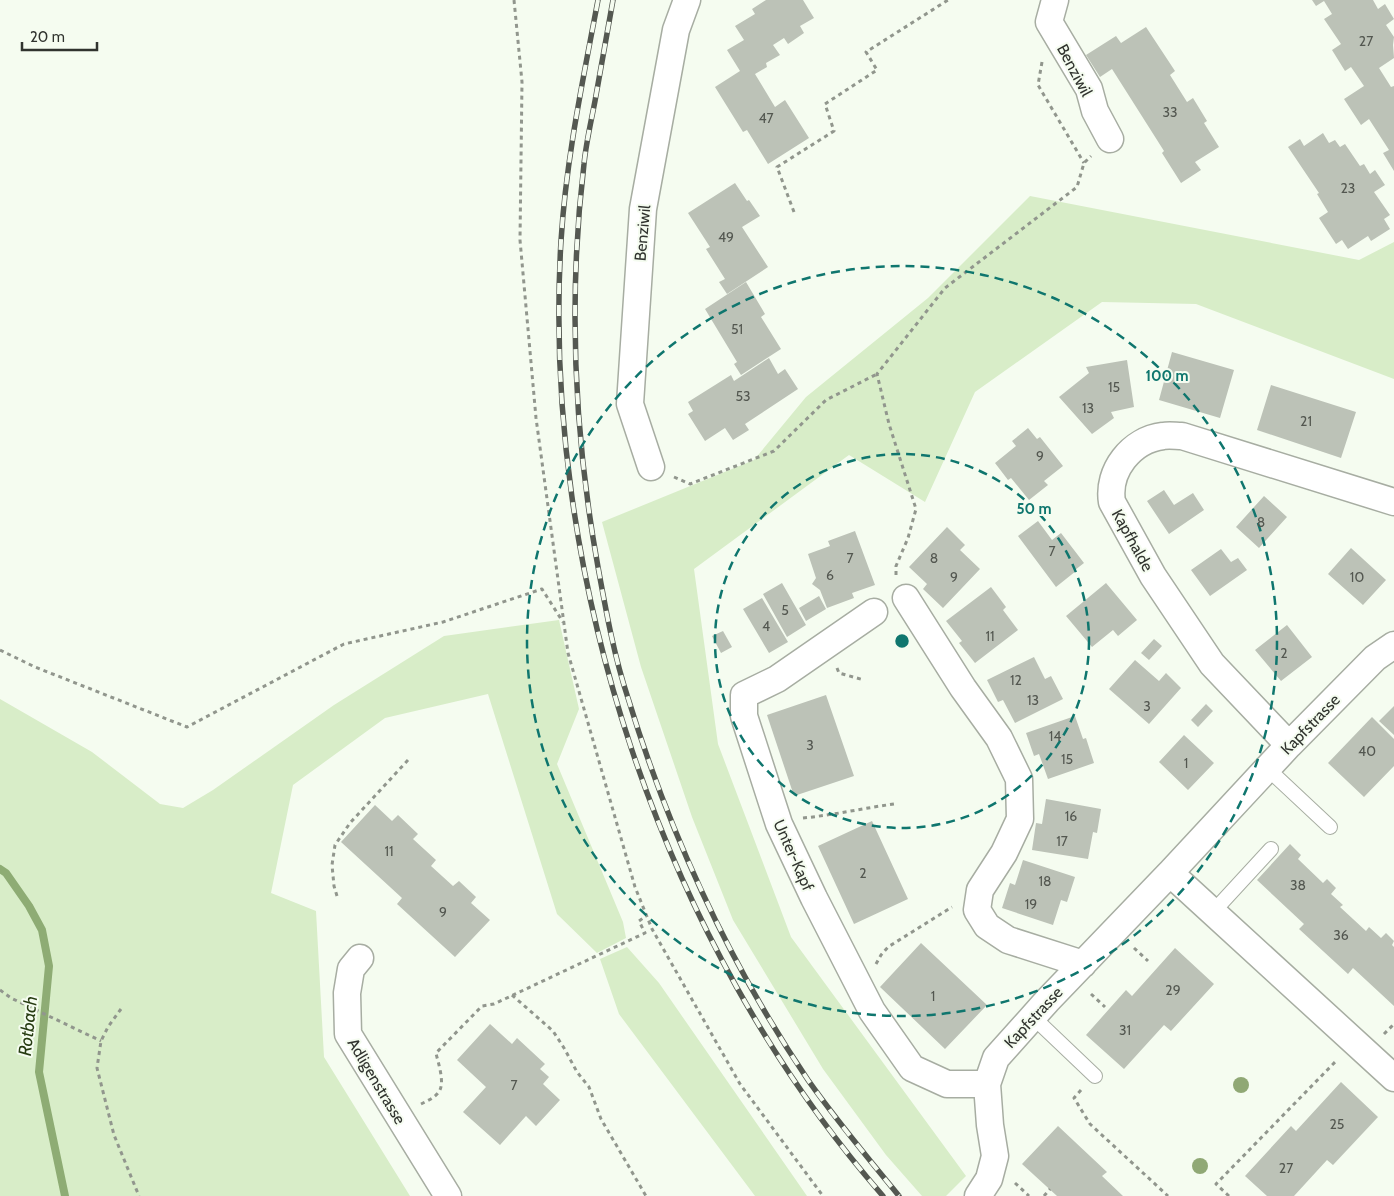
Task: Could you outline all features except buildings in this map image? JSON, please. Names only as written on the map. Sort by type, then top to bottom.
[{"type":"street","name":"Benziwil","points":[[651,467],[630,404],[643,209],[676,30],[687,0]]},
{"type":"street","name":"Benziwil","points":[[1052,11],[1088,89],[1094,111],[1110,139]]},
{"type":"street","name":"Kapfhalde","points":[[1289,745],[1212,664],[1153,576],[1112,502],[1110,492],[1115,470],[1123,458],[1145,441],[1162,436],[1182,436],[1394,502]]},
{"type":"street","points":[[906,598],[963,688],[999,738],[1019,780],[1020,819],[1004,853],[980,890],[976,910],[986,926],[1008,940],[1083,964]]},
{"type":"street","name":"Unter-Kapf","points":[[874,612],[777,679],[744,695],[744,716],[778,820],[820,896],[872,1011],[912,1068],[947,1084],[988,1084]]},
{"type":"street","name":"Kapfstrasse","points":[[978,1196],[989,1179],[995,1156],[990,1125],[988,1084],[996,1058],[1033,1016],[1289,745],[1375,658],[1394,646]]},
{"type":"street","points":[[1170,873],[1394,1078]]},
{"type":"street","name":"Adligenstrasse","points":[[360,958],[351,969],[347,993],[348,1034],[448,1196]]},
{"type":"lane","points":[[1267,768],[1330,827]]},
{"type":"lane","points":[[1214,912],[1271,849]]},
{"type":"lane","points":[[1033,1016],[1095,1076]]},
{"type":"path","points":[[514,0],[522,82],[520,240],[536,418],[568,653],[635,887],[652,929],[740,1084],[823,1196]]},
{"type":"path","points":[[794,212],[777,167],[834,131],[825,104],[877,70],[866,52],[948,0]]},
{"type":"path","points":[[651,467],[690,484],[774,451],[826,400],[877,374],[945,288],[1077,187],[1084,163],[1038,85],[1052,11]]},
{"type":"path","points":[[877,374],[889,424],[916,509],[908,538],[896,566],[896,583],[906,598]]},
{"type":"path","points":[[0,650],[35,667],[188,726],[344,644],[443,622],[542,590],[564,624]]},
{"type":"path","points":[[337,896],[332,865],[335,845],[350,823],[408,760]]},
{"type":"path","points":[[831,816],[894,804]]},
{"type":"path","points":[[871,965],[876,964],[888,947],[944,911],[954,906],[978,906]]},
{"type":"path","points":[[417,1107],[438,1094],[440,1090],[442,1083],[436,1052],[482,1006],[494,1004],[645,933],[639,921],[646,916]]},
{"type":"path","points":[[0,990],[11,998],[101,1041]]},
{"type":"path","points":[[512,995],[553,1031],[577,1072],[589,1087],[601,1119],[646,1196]]},
{"type":"path","points":[[121,1008],[101,1041],[97,1068],[114,1135],[140,1196]]},
{"type":"path","points":[[1229,1196],[1216,1184],[1354,1041]]},
{"type":"path","points":[[1095,1076],[1074,1098],[1090,1124],[1168,1196]]},
{"type":"path","points":[[1044,1196],[1050,1189]]},
{"type":"green space","points":[[1030,196],[1359,260],[1394,242],[1394,379],[1196,304],[1102,302],[975,392],[925,502],[849,455],[694,569],[718,744],[791,937],[966,1176],[946,1196],[922,1196],[886,1155],[823,1069],[733,920],[692,817],[641,667],[602,522],[754,460],[806,397],[928,298]]},
{"type":"green space","points":[[559,620],[579,709],[557,764],[623,922],[626,938],[597,953],[557,914],[488,694],[385,718],[293,785],[271,893],[316,911],[324,1057],[410,1196],[0,1196],[0,699],[92,752],[160,804],[183,808],[213,790],[334,705],[444,636]]},
{"type":"green space","points":[[627,947],[659,983],[807,1196],[755,1196],[619,1014],[600,959]]},
{"type":"waterway","name":"Rotbach","points":[[0,869],[6,873],[29,906],[42,930],[49,966],[39,1072],[65,1196]]},
{"type":"railway","points":[[598,0],[576,120],[563,210],[560,368],[572,496],[596,624],[632,749],[679,871],[737,987],[805,1096],[883,1196]]},
{"type":"railway","points":[[613,0],[585,156],[579,214],[575,315],[576,366],[583,467],[598,567],[614,650],[644,748],[662,798],[682,847],[727,943],[752,990],[808,1080],[899,1196]]}]
